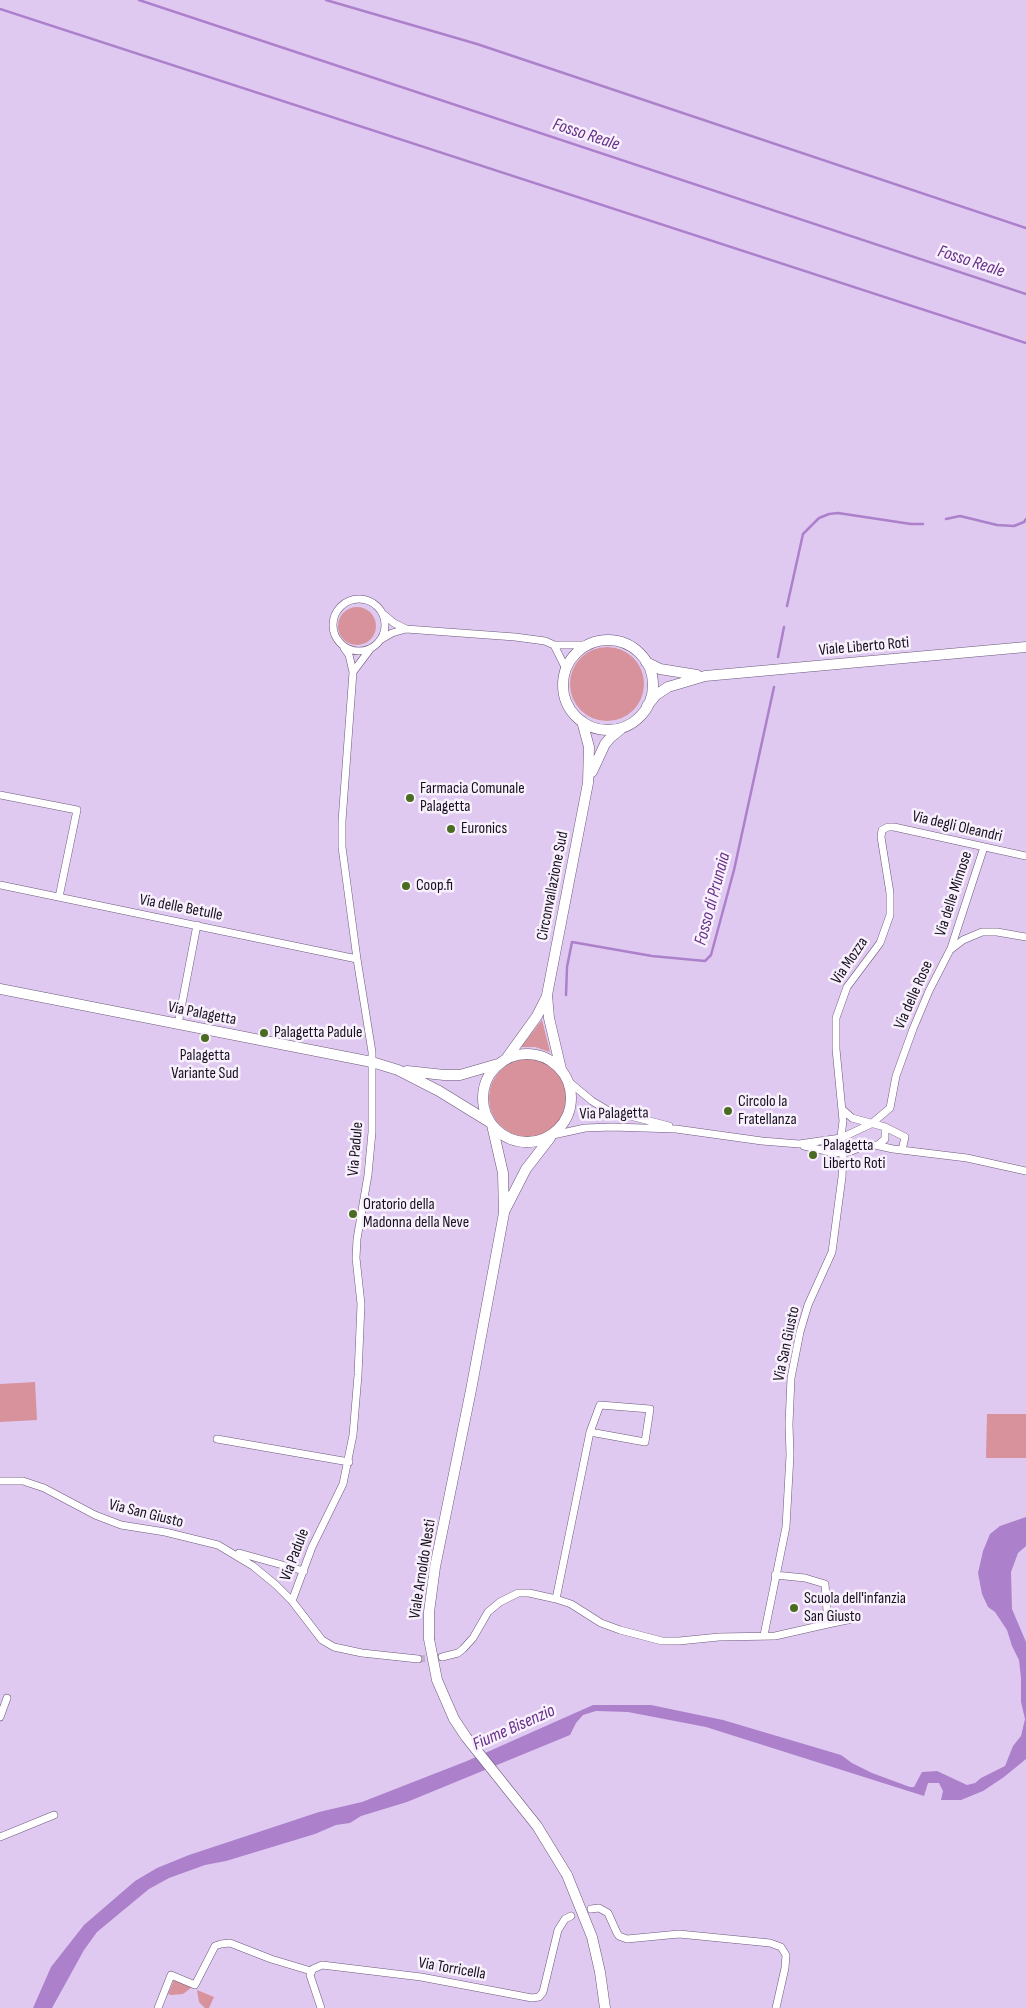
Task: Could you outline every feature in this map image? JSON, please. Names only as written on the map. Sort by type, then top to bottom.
[{"type":"street","points":[[353,672],[349,655],[334,633],[332,625],[333,618],[348,600],[364,599],[371,602],[394,623],[406,629]]},
{"type":"street","points":[[378,642],[384,628],[382,613]]},
{"type":"street","points":[[353,672],[371,648],[378,642],[392,633],[406,629],[523,638],[545,641],[554,645],[588,645]]},
{"type":"street","points":[[566,669],[576,653],[588,645],[602,640],[621,642],[638,651],[646,661],[652,674],[652,691],[647,706]]},
{"type":"street","points":[[554,645],[566,669]]},
{"type":"street","points":[[342,646],[357,651],[371,648]]},
{"type":"street","name":"Viale Liberto Roti","points":[[647,706],[656,695],[668,687],[705,676],[1026,647]]},
{"type":"street","name":"Viale Liberto Roti","points":[[646,661],[662,670],[705,676]]},
{"type":"street","name":"Circonvallazione Sud","points":[[561,1069],[549,1018],[548,995],[588,783],[589,747],[582,721],[575,715],[565,698],[564,679],[566,669]]},
{"type":"street","name":"Via Padule","points":[[292,1601],[324,1521],[343,1484],[349,1462],[358,1375],[361,1304],[356,1258],[372,1132],[372,1042],[357,959],[342,846],[353,672]]},
{"type":"street","name":"Circonvallazione Sud","points":[[588,783],[608,740],[617,731],[636,720],[647,706]]},
{"type":"street","points":[[582,721],[589,726],[605,730],[626,726]]},
{"type":"street","points":[[0,795],[77,810],[59,897]]},
{"type":"street","name":"Via degli Oleandri","points":[[882,830],[894,827],[1026,856]]},
{"type":"street","name":"Via Mozza","points":[[841,1138],[843,1128],[842,1108],[835,1034],[837,1011],[847,986],[880,942],[890,915],[890,893],[881,838],[882,830]]},
{"type":"street","name":"Via delle Mimose","points":[[950,950],[984,846]]},
{"type":"street","name":"Via delle Betulle","points":[[0,885],[357,959]]},
{"type":"street","points":[[178,1024],[197,925]]},
{"type":"street","name":"Via delle Rose","points":[[872,1124],[891,1106],[896,1076],[913,1029],[928,991],[950,950],[963,940],[982,932],[998,932],[1026,937]]},
{"type":"street","name":"Via Palagetta","points":[[0,989],[372,1062],[398,1070],[446,1095],[492,1124],[506,1137],[521,1142],[538,1141],[553,1135],[590,1127],[676,1129],[762,1141],[799,1144],[843,1153]]},
{"type":"street","name":"Circonvallazione Sud","points":[[503,1061],[537,1016],[548,995]]},
{"type":"street","name":"Via Palagetta","points":[[398,1070],[444,1075],[460,1074],[519,1054],[534,1054],[549,1059],[561,1069],[568,1081],[592,1101],[607,1110],[676,1129]]},
{"type":"street","points":[[492,1124],[484,1107],[484,1091],[490,1075],[503,1061]]},
{"type":"street","name":"Via Palagetta","points":[[553,1135],[562,1126],[569,1111],[571,1098],[568,1081]]},
{"type":"street","points":[[842,1108],[852,1118],[885,1127],[905,1137],[902,1150]]},
{"type":"street","name":"Viale Arnoldo Nesti","points":[[492,1124],[503,1173],[504,1213],[436,1567],[429,1612],[429,1639],[437,1680],[454,1719],[466,1737],[537,1826],[567,1875],[592,1937],[600,1972],[605,2008]]},
{"type":"street","points":[[841,1138],[872,1124]]},
{"type":"street","points":[[878,1145],[885,1139],[885,1127]]},
{"type":"street","name":"Viale Arnoldo Nesti","points":[[504,1213],[526,1169],[553,1135]]},
{"type":"street","name":"Via Palagetta","points":[[799,1144],[841,1138]]},
{"type":"street","name":"Via San Giusto","points":[[764,1635],[786,1527],[790,1455],[791,1378],[800,1332],[808,1305],[832,1252],[844,1166],[841,1138]]},
{"type":"street","points":[[843,1153],[868,1145],[878,1145],[967,1158],[1026,1171]]},
{"type":"street","points":[[556,1599],[590,1432],[600,1405],[650,1409],[645,1442],[590,1432]]},
{"type":"street","points":[[217,1439],[349,1462]]},
{"type":"street","name":"Via San Giusto","points":[[0,1481],[23,1481],[53,1492],[95,1515],[121,1525],[205,1541],[231,1551],[304,1571]]},
{"type":"street","name":"Via San Giusto","points":[[231,1551],[253,1566],[292,1601],[322,1640],[334,1646],[362,1653],[418,1659]]},
{"type":"street","points":[[775,1575],[805,1578],[826,1584],[828,1624]]},
{"type":"street","points":[[442,1657],[458,1653],[463,1649],[488,1612],[500,1602],[512,1595],[529,1593],[571,1604],[601,1623],[628,1633],[662,1641],[792,1633],[857,1618]]},
{"type":"street","points":[[0,1718],[7,1698]]},
{"type":"street","points":[[0,1837],[54,1815]]},
{"type":"street","points":[[592,1909],[599,1908],[608,1913],[619,1936],[627,1939],[679,1934],[770,1943],[782,1947],[786,1955],[786,1968],[776,2008]]},
{"type":"street","name":"Via Torricella","points":[[311,1971],[317,1966],[328,1965],[378,1971],[536,1998],[543,1992],[558,1930],[565,1919],[571,1916]]},
{"type":"street","points":[[158,2008],[171,1975],[194,1984],[215,1946],[230,1943],[311,1971],[310,1978],[321,2008]]},
{"type":"shaded area","points":[[357,607],[370,613],[376,626],[370,639],[357,645],[344,639],[338,626],[344,613]]},
{"type":"shaded area","points":[[607,647],[621,650],[633,658],[641,670],[644,684],[641,698],[633,710],[621,718],[607,721],[593,718],[581,710],[573,698],[570,684],[573,670],[581,658],[593,650]]},
{"type":"shaded area","points":[[542,1020],[550,1052],[535,1047],[521,1047]]},
{"type":"shaded area","points":[[528,1059],[543,1062],[560,1076],[564,1083],[567,1098],[564,1113],[550,1130],[543,1134],[528,1137],[513,1134],[496,1120],[492,1113],[489,1098],[492,1083],[506,1066],[513,1062]]},
{"type":"shaded area","points":[[35,1382],[37,1420],[0,1422],[0,1384]]},
{"type":"shaded area","points":[[987,1414],[1026,1414],[1026,1458],[986,1458]]},
{"type":"shaded area","name":"Fiume Bisenzio","points":[[1026,1517],[1026,1546],[1018,1553],[1011,1572],[1012,1609],[1026,1642],[1026,1759],[983,1791],[961,1800],[941,1800],[943,1791],[939,1783],[928,1783],[924,1796],[706,1727],[628,1712],[596,1711],[583,1715],[576,1723],[570,1735],[407,1802],[361,1816],[350,1823],[336,1825],[315,1834],[226,1861],[205,1865],[169,1878],[149,1889],[97,1932],[84,1950],[52,2008],[33,2008],[51,1967],[84,1925],[135,1881],[157,1868],[189,1855],[319,1812],[362,1802],[467,1761],[593,1705],[651,1705],[723,1720],[841,1755],[872,1773],[910,1787],[914,1787],[922,1772],[937,1771],[967,1785],[975,1783],[1005,1766],[1013,1746],[1021,1736],[1025,1719],[1021,1702],[1019,1660],[1007,1630],[995,1612],[988,1607],[982,1594],[978,1573],[983,1551],[990,1534],[1000,1526]]},
{"type":"shaded area","points":[[174,1980],[192,1987],[183,1994],[168,1994]]},
{"type":"shaded area","points":[[197,1990],[214,1997],[209,2008],[205,2008],[199,2002]]},
{"type":"waterway","name":"Fosso Reale","points":[[139,0],[1026,294]]},
{"type":"waterway","points":[[326,0],[477,44],[1026,228]]},
{"type":"waterway","points":[[0,9],[1026,343]]},
{"type":"waterway","name":"Fosso di Prunaia","points":[[787,606],[803,534],[819,518],[838,513],[911,524],[923,524]]},
{"type":"waterway","name":"Fosso di Prunaia","points":[[946,519],[960,516],[997,525],[1014,526],[1024,522],[1026,519]]},
{"type":"waterway","name":"Fosso di Prunaia","points":[[778,657],[784,627]]},
{"type":"waterway","name":"Fosso di Prunaia","points":[[566,995],[567,967],[572,942],[652,956],[705,961],[711,955],[734,870],[774,687]]},
{"type":"tunnel","points":[[418,1659],[442,1657]]},
{"type":"place","name":"Farmacia Comunale Palagetta","points":[[410,798]]},
{"type":"place","name":"Euronics","points":[[451,829]]},
{"type":"place","name":"Coop.fi","points":[[406,886]]},
{"type":"place","name":"Palagetta Padule","points":[[264,1033]]},
{"type":"place","name":"Palagetta Variante Sud","points":[[205,1038]]},
{"type":"place","name":"Circolo la Fratellanza","points":[[728,1111]]},
{"type":"place","name":"Palagetta Liberto Roti","points":[[813,1155]]},
{"type":"place","name":"Oratorio della Madonna della Neve","points":[[353,1214]]},
{"type":"place","name":"Scuola dell'infanzia San Giusto","points":[[794,1608]]}]
